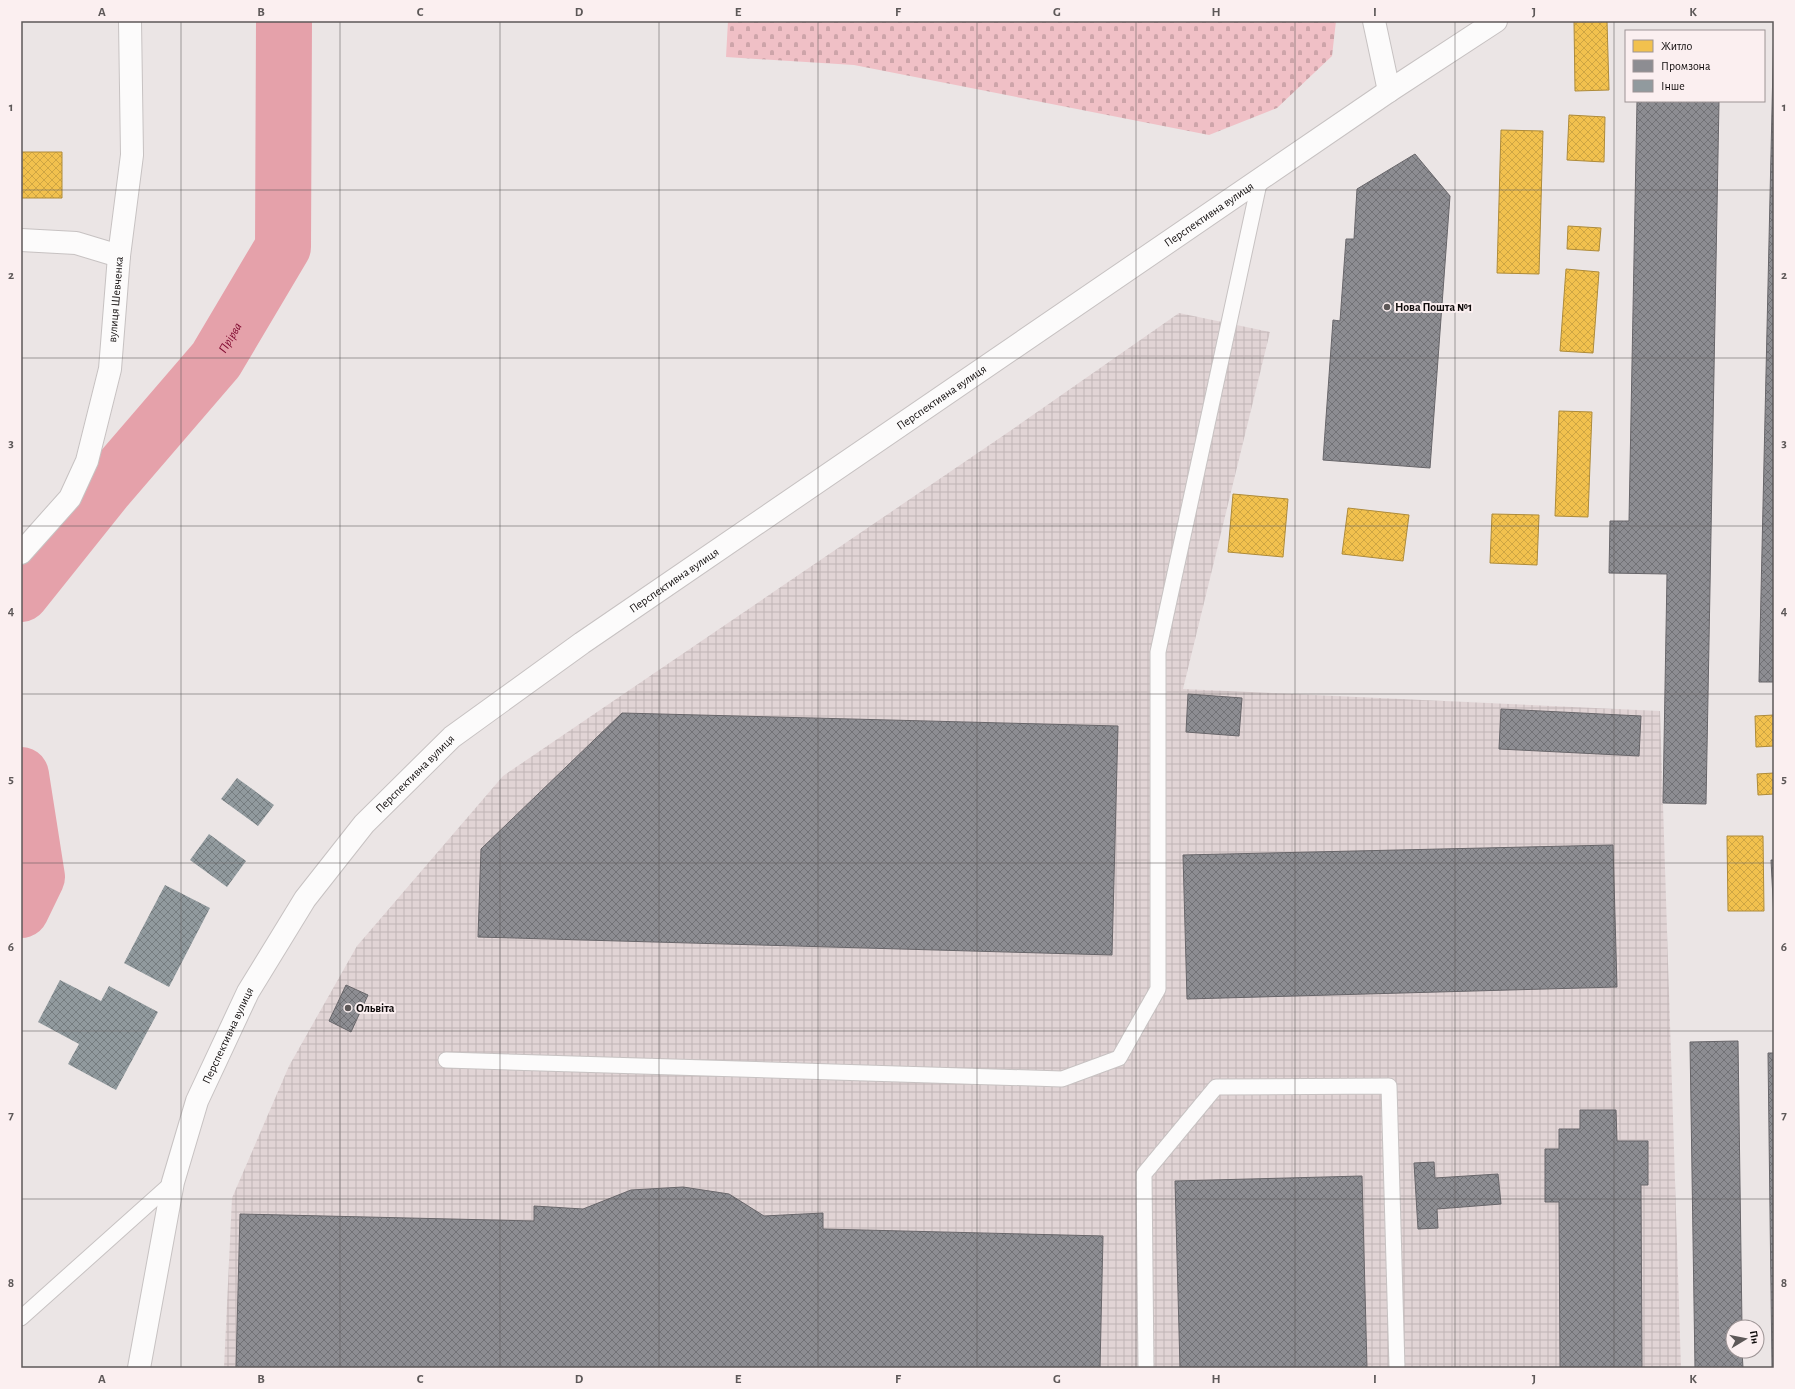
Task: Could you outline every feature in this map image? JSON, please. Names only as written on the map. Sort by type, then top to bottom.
[{"type":"street","name":"вулиця Шевченка","points":[[21,553],[70,498],[87,461],[110,369],[119,256],[132,155],[130,21]]},
{"type":"street","points":[[1374,21],[1389,91]]},
{"type":"street","name":"Перспективна вулиця","points":[[139,1368],[173,1182],[200,1094],[248,992],[305,899],[364,824],[452,737],[582,643],[1389,91],[1496,21]]},
{"type":"street","points":[[21,240],[76,243],[119,256]]},
{"type":"lane","points":[[446,1060],[1062,1079],[1119,1058],[1158,990],[1158,652],[1260,179]]},
{"type":"lane","points":[[1146,1368],[1144,1174],[1216,1087],[1389,1086],[1397,1368]]},
{"type":"lane","points":[[21,1318],[173,1182]]},
{"type":"shaded area","name":"Ольвіта","points":[[1179,313],[1270,332],[1183,689],[1660,711],[1681,1368],[224,1368],[232,1198],[289,1066],[357,946],[503,776],[1010,431]]},
{"type":"green space","points":[[728,21],[1336,21],[1332,56],[1277,108],[1209,135],[854,65],[726,57]]},
{"type":"building: Житло","points":[[1574,21],[1607,21],[1609,90],[1575,91]]},
{"type":"building: Житло","points":[[1569,115],[1605,117],[1604,162],[1567,160]]},
{"type":"building: Житло","points":[[1501,130],[1543,131],[1539,274],[1497,273]]},
{"type":"building: Житло","points":[[21,152],[62,152],[62,198],[21,198]]},
{"type":"building: Житло","points":[[1568,226],[1601,228],[1599,251],[1567,249]]},
{"type":"building: Житло","points":[[1566,269],[1599,272],[1593,353],[1560,351]]},
{"type":"building: Житло","points":[[1559,411],[1592,412],[1588,517],[1555,516]]},
{"type":"building: Житло","points":[[1233,494],[1288,499],[1283,557],[1228,552]]},
{"type":"building: Житло","points":[[1348,508],[1409,515],[1403,561],[1342,554]]},
{"type":"building: Житло","points":[[1492,514],[1539,515],[1537,565],[1490,563]]},
{"type":"building: Житло","points":[[1774,715],[1774,746],[1756,747],[1755,716]]},
{"type":"building: Житло","points":[[1774,773],[1774,794],[1758,795],[1757,774]]},
{"type":"building: Житло","points":[[1727,836],[1763,836],[1764,911],[1728,911]]},
{"type":"building: Промзона","points":[[1774,21],[1774,682],[1759,682]]},
{"type":"building: Промзона","points":[[1637,102],[1719,102],[1706,804],[1663,803],[1667,574],[1609,573],[1610,521],[1629,521]]},
{"type":"building: Промзона","points":[[1415,154],[1450,196],[1430,468],[1323,460],[1333,320],[1340,321],[1346,239],[1354,239],[1357,189]]},
{"type":"building: Промзона","points":[[1188,694],[1242,698],[1239,736],[1186,732]]},
{"type":"building: Промзона","points":[[1501,709],[1641,716],[1639,756],[1499,749]]},
{"type":"building: Промзона","points":[[622,713],[1118,726],[1112,955],[478,937],[481,849]]},
{"type":"building: Промзона","points":[[1613,845],[1617,987],[1187,999],[1183,855]]},
{"type":"building: Промзона","points":[[1771,860],[1774,860],[1774,918]]},
{"type":"building: Промзона","name":"Ольвіта","points":[[346,985],[368,995],[351,1032],[329,1021]]},
{"type":"building: Промзона","points":[[1738,1041],[1742,1319],[1725,1319],[1725,1359],[1742,1359],[1743,1368],[1695,1368],[1690,1042]]},
{"type":"building: Промзона","points":[[1768,1053],[1774,1053],[1774,1368],[1772,1368]]},
{"type":"building: Промзона","points":[[1580,1110],[1616,1110],[1617,1141],[1648,1141],[1648,1185],[1641,1185],[1642,1368],[1560,1368],[1559,1202],[1545,1202],[1545,1149],[1559,1149],[1559,1129],[1580,1129]]},
{"type":"building: Промзона","points":[[1434,1162],[1435,1178],[1498,1174],[1501,1204],[1437,1209],[1438,1228],[1418,1229],[1414,1163]]},
{"type":"building: Промзона","points":[[1362,1176],[1367,1368],[1180,1368],[1175,1181]]},
{"type":"building: Промзона","points":[[683,1187],[729,1194],[764,1216],[823,1213],[823,1229],[1103,1236],[1100,1368],[236,1368],[240,1214],[534,1221],[534,1206],[583,1209],[631,1190]]},
{"type":"building: Інше","points":[[237,778],[274,805],[258,826],[221,799]]},
{"type":"building: Інше","points":[[209,834],[246,861],[227,887],[190,860]]},
{"type":"building: Інше","points":[[165,885],[210,908],[169,987],[124,963]]},
{"type":"building: Інше","points":[[60,980],[101,1001],[109,986],[158,1012],[116,1090],[68,1064],[79,1044],[38,1022]]},
{"type":"waterway","name":"Прірва","points":[[21,594],[105,489],[216,360],[283,247],[284,21]]},
{"type":"waterway","name":"Прірва","points":[[21,775],[37,877],[21,910]]},
{"type":"place","name":"Нова Пошта №1","points":[[1387,307]]},
{"type":"place","name":"Ольвіта","points":[[348,1008]]}]
